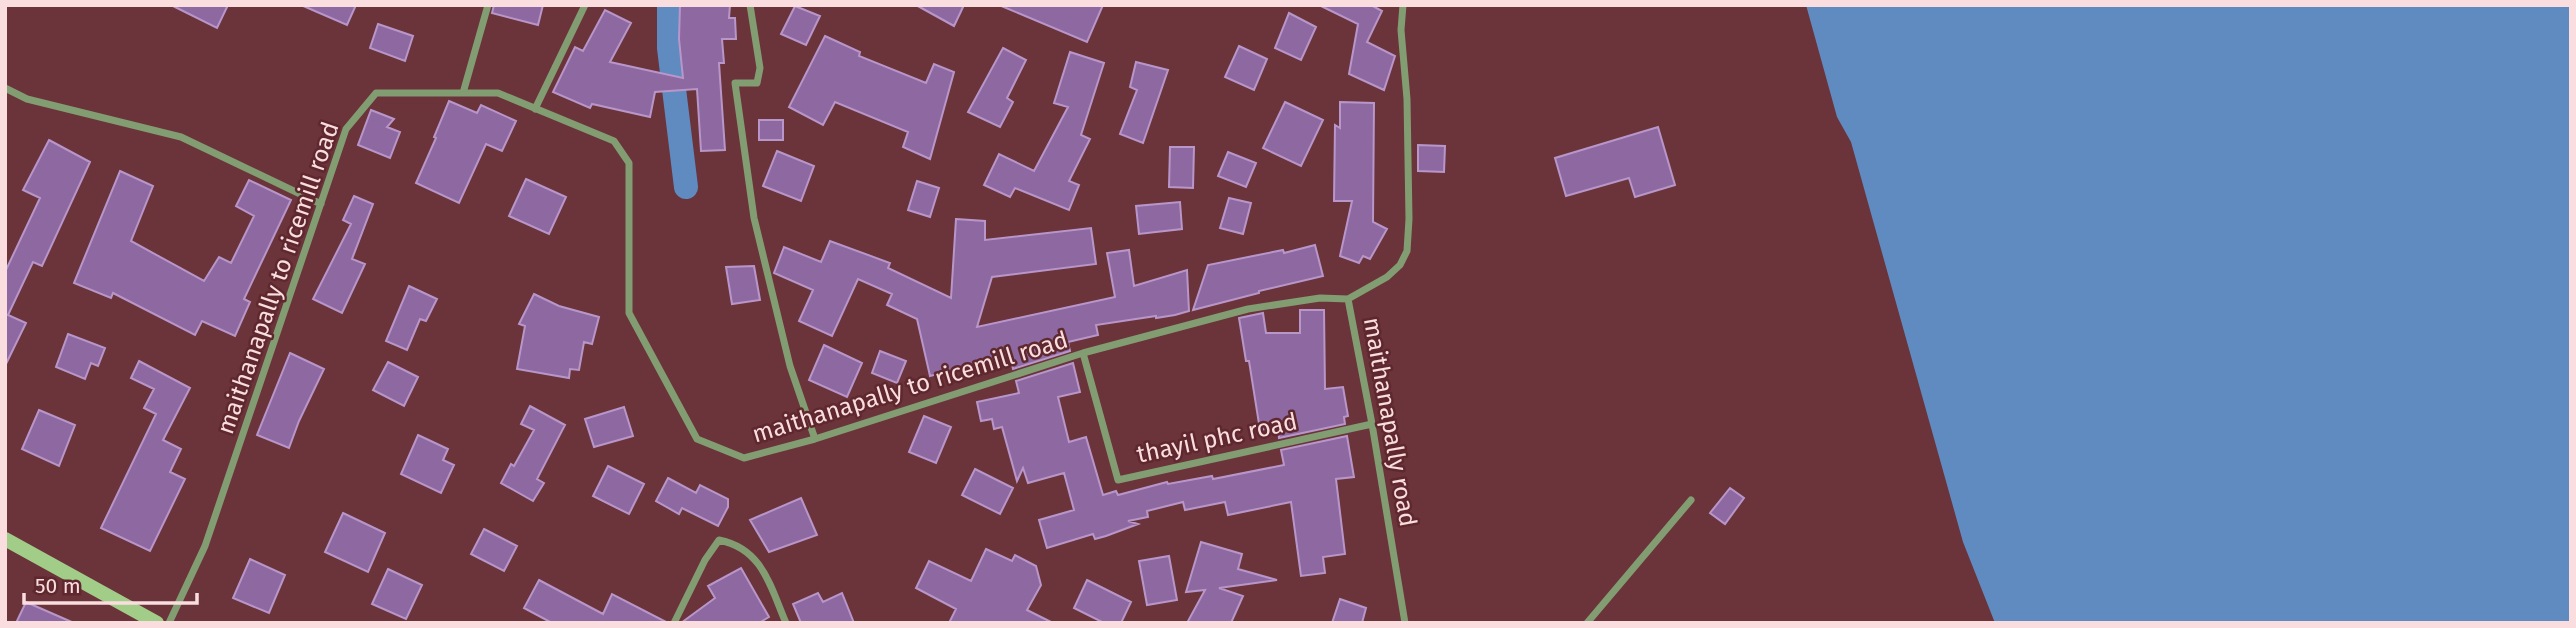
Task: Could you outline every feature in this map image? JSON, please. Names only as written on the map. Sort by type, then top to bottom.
[{"type":"main road","points":[[5,539],[157,623]]},
{"type":"street","points":[[463,93],[488,5]]},
{"type":"street","points":[[535,109],[584,5]]},
{"type":"street","points":[[750,5],[760,68],[757,83],[735,83],[754,218],[790,366],[815,439]]},
{"type":"street","name":"maithanapally road","points":[[1403,5],[1401,30],[1407,99],[1409,219],[1407,251],[1400,265],[1387,277],[1348,299],[1405,623]]},
{"type":"street","points":[[5,88],[27,99],[181,137],[321,204]]},
{"type":"street","name":"maithanapally to ricemill road","points":[[169,623],[205,546],[346,128],[376,93],[498,93],[614,141],[629,163],[629,313],[697,439],[744,458],[815,439],[1083,352],[1248,309],[1320,298],[1348,299]]},
{"type":"street","name":"thayil phc road","points":[[1083,352],[1118,480],[1372,424]]},
{"type":"street","points":[[1587,623],[1691,500]]},
{"type":"street","points":[[674,623],[705,560],[719,540],[735,543],[760,563],[786,623]]},
{"type":"water","points":[[1806,5],[2571,5],[2571,623],[1995,623],[1963,542],[1851,142],[1837,117]]},
{"type":"building","points":[[171,5],[228,5],[217,28]]},
{"type":"building","points":[[301,5],[356,5],[347,25]]},
{"type":"building","points":[[494,5],[543,5],[538,25],[492,13]]},
{"type":"building","points":[[680,5],[730,5],[729,18],[735,18],[736,39],[722,39],[724,63],[719,63],[725,150],[701,151],[697,89],[655,92],[650,117],[592,104],[590,108],[553,92],[575,47],[583,51],[605,10],[631,23],[610,62],[683,78],[679,39]]},
{"type":"building","points":[[916,5],[964,5],[954,26]]},
{"type":"building","points":[[999,5],[1103,5],[1087,42]]},
{"type":"building","points":[[1319,5],[1371,5],[1382,11],[1367,42],[1395,56],[1384,90],[1349,74],[1358,24]]},
{"type":"building","points":[[795,6],[820,16],[806,45],[781,34]]},
{"type":"building","points":[[1289,13],[1316,27],[1301,60],[1275,48]]},
{"type":"building","points":[[378,24],[413,36],[405,61],[370,48]]},
{"type":"building","points":[[825,36],[860,52],[859,56],[926,83],[934,64],[954,72],[930,159],[903,147],[908,132],[835,102],[823,125],[789,107]]},
{"type":"building","points":[[1239,46],[1267,59],[1254,90],[1225,77]]},
{"type":"building","points":[[1003,48],[1026,60],[1007,98],[1013,102],[1000,127],[968,112]]},
{"type":"building","points":[[1070,52],[1104,63],[1081,135],[1090,139],[1069,181],[1079,185],[1069,210],[1015,188],[1010,197],[984,185],[999,154],[1034,171],[1068,107],[1054,103]]},
{"type":"building","points":[[1136,62],[1168,70],[1143,143],[1120,134],[1137,90],[1130,87]]},
{"type":"building","points":[[449,101],[477,113],[481,105],[516,121],[502,151],[486,144],[459,203],[416,183]]},
{"type":"building","points":[[1285,102],[1323,120],[1301,166],[1263,148]]},
{"type":"building","points":[[1340,102],[1374,103],[1373,222],[1387,229],[1370,259],[1363,256],[1359,263],[1340,256],[1352,201],[1334,201],[1335,125],[1340,128]]},
{"type":"building","points":[[371,110],[394,119],[387,127],[400,132],[390,158],[358,145]]},
{"type":"building","points":[[759,120],[783,120],[783,140],[759,140]]},
{"type":"building","points":[[1658,127],[1675,185],[1635,197],[1629,178],[1566,196],[1555,158]]},
{"type":"building","points":[[49,140],[90,162],[42,266],[33,262],[8,315],[26,323],[5,366],[5,272],[40,198],[23,190]]},
{"type":"building","points":[[1418,145],[1445,146],[1444,172],[1418,171]]},
{"type":"building","points":[[1170,147],[1194,147],[1193,188],[1169,187]]},
{"type":"building","points":[[777,151],[814,166],[801,201],[763,186]]},
{"type":"building","points":[[1228,152],[1256,163],[1246,187],[1218,176]]},
{"type":"building","points":[[120,171],[153,186],[131,241],[204,281],[219,257],[231,263],[254,216],[236,206],[249,180],[291,200],[244,299],[250,302],[235,336],[202,321],[195,335],[113,293],[111,298],[74,283]]},
{"type":"building","points":[[526,179],[566,197],[549,234],[509,216]]},
{"type":"building","points":[[917,181],[939,188],[930,217],[908,210]]},
{"type":"building","points":[[354,196],[373,204],[352,259],[365,264],[342,313],[313,299],[351,224],[343,220]]},
{"type":"building","points":[[1229,198],[1251,203],[1243,234],[1220,228]]},
{"type":"building","points":[[1180,202],[1182,229],[1139,234],[1136,206]]},
{"type":"building","points":[[956,219],[985,221],[985,240],[1091,228],[1096,264],[992,277],[977,327],[1115,297],[1107,253],[1129,250],[1134,286],[1187,270],[1189,311],[1096,325],[1098,335],[1068,342],[1070,351],[1013,369],[1010,355],[930,376],[917,319],[887,305],[892,294],[858,279],[832,336],[799,321],[813,290],[774,273],[784,247],[821,262],[830,241],[890,263],[888,268],[951,298]]},
{"type":"building","points":[[1315,245],[1323,276],[1193,310],[1208,265],[1283,250],[1284,253]]},
{"type":"building","points":[[754,266],[760,300],[732,304],[726,267]]},
{"type":"building","points":[[409,286],[437,299],[426,321],[420,319],[407,350],[386,341]]},
{"type":"building","points":[[534,294],[559,306],[599,317],[592,344],[584,342],[579,370],[570,369],[569,378],[517,369],[525,326],[519,324]]},
{"type":"building","points":[[1300,310],[1324,310],[1325,389],[1343,387],[1348,416],[1344,417],[1345,424],[1279,438],[1278,427],[1260,430],[1239,318],[1263,313],[1266,333],[1300,333]]},
{"type":"building","points":[[68,334],[105,348],[98,366],[91,363],[85,379],[56,367]]},
{"type":"building","points":[[824,345],[862,363],[847,397],[809,380]]},
{"type":"building","points":[[880,351],[906,361],[897,383],[872,373]]},
{"type":"building","points":[[290,353],[324,369],[289,448],[257,435]]},
{"type":"building","points":[[139,361],[190,388],[163,440],[181,449],[170,472],[185,479],[150,551],[101,528],[156,414],[144,408],[154,389],[131,378]]},
{"type":"building","points":[[388,362],[418,377],[404,406],[373,390]]},
{"type":"building","points":[[1073,363],[1080,392],[1058,397],[1069,442],[1086,437],[1103,495],[1116,491],[1118,495],[1167,482],[1168,484],[1212,476],[1213,479],[1284,465],[1281,450],[1347,436],[1354,477],[1336,479],[1345,554],[1323,557],[1325,573],[1301,576],[1291,502],[1228,515],[1225,502],[1185,510],[1183,502],[1147,511],[1148,517],[1128,521],[1138,524],[1106,536],[1095,539],[1093,534],[1047,548],[1039,520],[1074,510],[1064,473],[1028,483],[1023,468],[1017,481],[1002,427],[994,429],[992,419],[981,421],[977,402],[1019,393],[1016,381]]},
{"type":"building","points":[[530,406],[565,425],[537,479],[544,483],[533,501],[501,483],[534,430],[521,424]]},
{"type":"building","points":[[624,407],[633,436],[594,447],[585,419]]},
{"type":"building","points":[[39,410],[75,425],[59,466],[22,449]]},
{"type":"building","points":[[924,416],[951,427],[936,463],[909,452]]},
{"type":"building","points":[[418,435],[448,449],[443,460],[454,465],[441,493],[401,474]]},
{"type":"building","points":[[608,466],[644,484],[629,514],[593,496]]},
{"type":"building","points":[[975,469],[1013,488],[1000,514],[962,495]]},
{"type":"building","points":[[668,478],[696,493],[700,485],[728,499],[728,507],[718,526],[682,508],[679,514],[656,501]]},
{"type":"building","points":[[1730,488],[1744,498],[1725,524],[1710,513]]},
{"type":"building","points":[[801,498],[817,535],[769,552],[750,520]]},
{"type":"building","points":[[343,513],[385,533],[368,572],[325,552]]},
{"type":"building","points":[[484,529],[517,546],[504,571],[471,554]]},
{"type":"building","points":[[1201,542],[1242,554],[1238,569],[1277,580],[1219,588],[1243,596],[1231,623],[1187,623],[1205,590],[1186,592]]},
{"type":"building","points":[[986,549],[1012,561],[1015,555],[1036,566],[1041,585],[1027,610],[1053,623],[949,623],[956,609],[916,588],[929,561],[971,581]]},
{"type":"building","points":[[1169,556],[1177,600],[1147,605],[1139,561]]},
{"type":"building","points":[[250,559],[285,575],[269,613],[233,598]]},
{"type":"building","points":[[741,568],[769,617],[759,623],[681,623],[715,598],[708,586]]},
{"type":"building","points":[[388,569],[422,585],[406,619],[372,604]]},
{"type":"building","points":[[539,580],[603,614],[612,594],[668,623],[552,623],[524,608]]},
{"type":"building","points":[[1087,580],[1131,602],[1121,623],[1104,623],[1074,608]]},
{"type":"building","points":[[818,593],[823,602],[842,593],[854,623],[801,623],[793,604]]},
{"type":"building","points":[[1340,599],[1366,608],[1362,623],[1332,623]]},
{"type":"building","points":[[26,602],[74,623],[16,623]]},
{"type":"waterway","points":[[669,5],[669,48],[686,187]]}]
